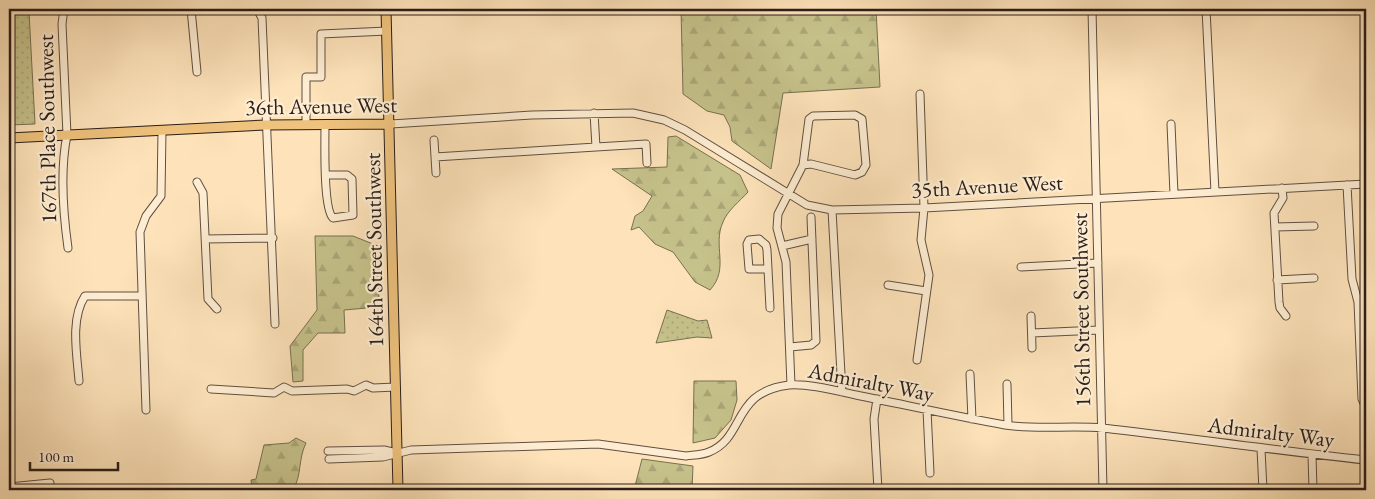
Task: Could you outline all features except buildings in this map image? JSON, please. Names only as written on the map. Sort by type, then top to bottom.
[{"type":"main road","name":"164th Street Southwest","points":[[386,9],[391,124],[398,490]]},
{"type":"main road","name":"36th Avenue West","points":[[9,138],[266,125],[391,124]]},
{"type":"street","name":"167th Place Southwest","points":[[64,9],[62,24],[67,135],[64,151],[68,248]]},
{"type":"street","points":[[191,9],[197,72]]},
{"type":"street","points":[[257,9],[262,18],[273,238],[275,324]]},
{"type":"street","name":"156th Street Southwest","points":[[1092,9],[1100,428],[1103,490]]},
{"type":"street","points":[[1206,9],[1215,192]]},
{"type":"street","points":[[306,125],[306,77],[321,77],[321,34],[387,31]]},
{"type":"street","points":[[917,360],[929,275],[921,240],[924,208],[920,94]]},
{"type":"street","points":[[594,113],[596,147]]},
{"type":"street","name":"36th Avenue West","points":[[391,124],[594,113],[633,113]]},
{"type":"street","name":"35th Avenue West","points":[[633,113],[664,120],[686,130],[807,205],[832,210],[924,208],[1366,184]]},
{"type":"street","points":[[791,385],[786,262],[777,228],[778,214],[790,194],[803,165],[806,124],[809,119],[813,116],[855,115],[862,119],[866,165],[862,172],[856,175],[811,164],[803,165]]},
{"type":"street","points":[[1171,124],[1174,194]]},
{"type":"street","points":[[325,125],[327,175],[330,216],[333,218],[353,215],[352,179],[347,175],[327,175]]},
{"type":"street","points":[[146,410],[140,232],[146,216],[161,196],[162,130]]},
{"type":"street","points":[[434,140],[436,173]]},
{"type":"street","points":[[435,157],[646,144],[647,163]]},
{"type":"street","points":[[197,182],[203,193],[208,299],[217,309]]},
{"type":"street","points":[[1347,185],[1352,279],[1358,302],[1362,399],[1365,407]]},
{"type":"street","points":[[1282,188],[1283,198],[1274,213],[1280,308],[1286,316]]},
{"type":"street","points":[[832,210],[842,392]]},
{"type":"street","points":[[790,347],[810,345],[816,341],[811,217]]},
{"type":"street","points":[[1275,227],[1314,226]]},
{"type":"street","points":[[205,239],[273,238]]},
{"type":"street","points":[[767,269],[749,269],[747,244],[749,240],[757,238],[763,241],[767,250],[770,308]]},
{"type":"street","points":[[782,246],[812,239]]},
{"type":"street","points":[[1021,267],[1098,263]]},
{"type":"street","points":[[1278,280],[1314,278]]},
{"type":"street","points":[[888,285],[926,291]]},
{"type":"street","points":[[79,381],[76,340],[79,306],[85,296],[141,296]]},
{"type":"street","points":[[1031,316],[1032,348]]},
{"type":"street","points":[[1032,333],[1098,330]]},
{"type":"street","points":[[970,374],[972,419]]},
{"type":"street","points":[[1007,384],[1008,425]]},
{"type":"street","points":[[211,389],[274,393],[284,387],[292,390],[347,389],[354,391],[366,385],[373,388],[396,387]]},
{"type":"street","name":"Admiralty Way","points":[[329,455],[384,450],[397,453],[424,449],[598,444],[686,456],[697,455],[708,452],[729,436],[745,408],[757,395],[772,388],[791,385],[842,392],[1008,425],[1100,428],[1261,449],[1366,460]]},
{"type":"street","points":[[877,399],[874,419],[878,490]]},
{"type":"street","points":[[926,410],[930,473]]},
{"type":"street","points":[[1261,449],[1263,490]]},
{"type":"street","points":[[1312,455],[1314,490]]},
{"type":"street","points":[[9,487],[50,483]]},
{"type":"green space","points":[[9,9],[31,9],[32,12],[29,12],[35,124],[9,125]]},
{"type":"green space","points":[[681,9],[876,9],[880,87],[783,93],[771,169],[732,141],[730,127],[724,115],[707,111],[683,94]]},
{"type":"green space","points":[[676,136],[740,175],[748,192],[731,210],[723,222],[719,240],[719,273],[716,282],[710,290],[695,282],[673,252],[655,244],[639,227],[631,230],[635,216],[643,211],[652,196],[612,169],[667,167],[668,137]]},
{"type":"green space","points":[[315,236],[353,236],[378,246],[379,307],[344,310],[345,333],[318,333],[303,350],[303,381],[293,382],[290,346],[317,310]]},
{"type":"green space","points":[[667,310],[698,321],[707,320],[712,338],[697,337],[656,343]]},
{"type":"green space","points":[[694,381],[736,381],[737,400],[731,420],[715,438],[693,443]]},
{"type":"green space","points":[[296,438],[306,443],[298,479],[293,490],[252,490],[251,480],[256,479],[264,445],[289,443]]},
{"type":"green space","points":[[642,459],[693,466],[692,490],[634,490]]}]
